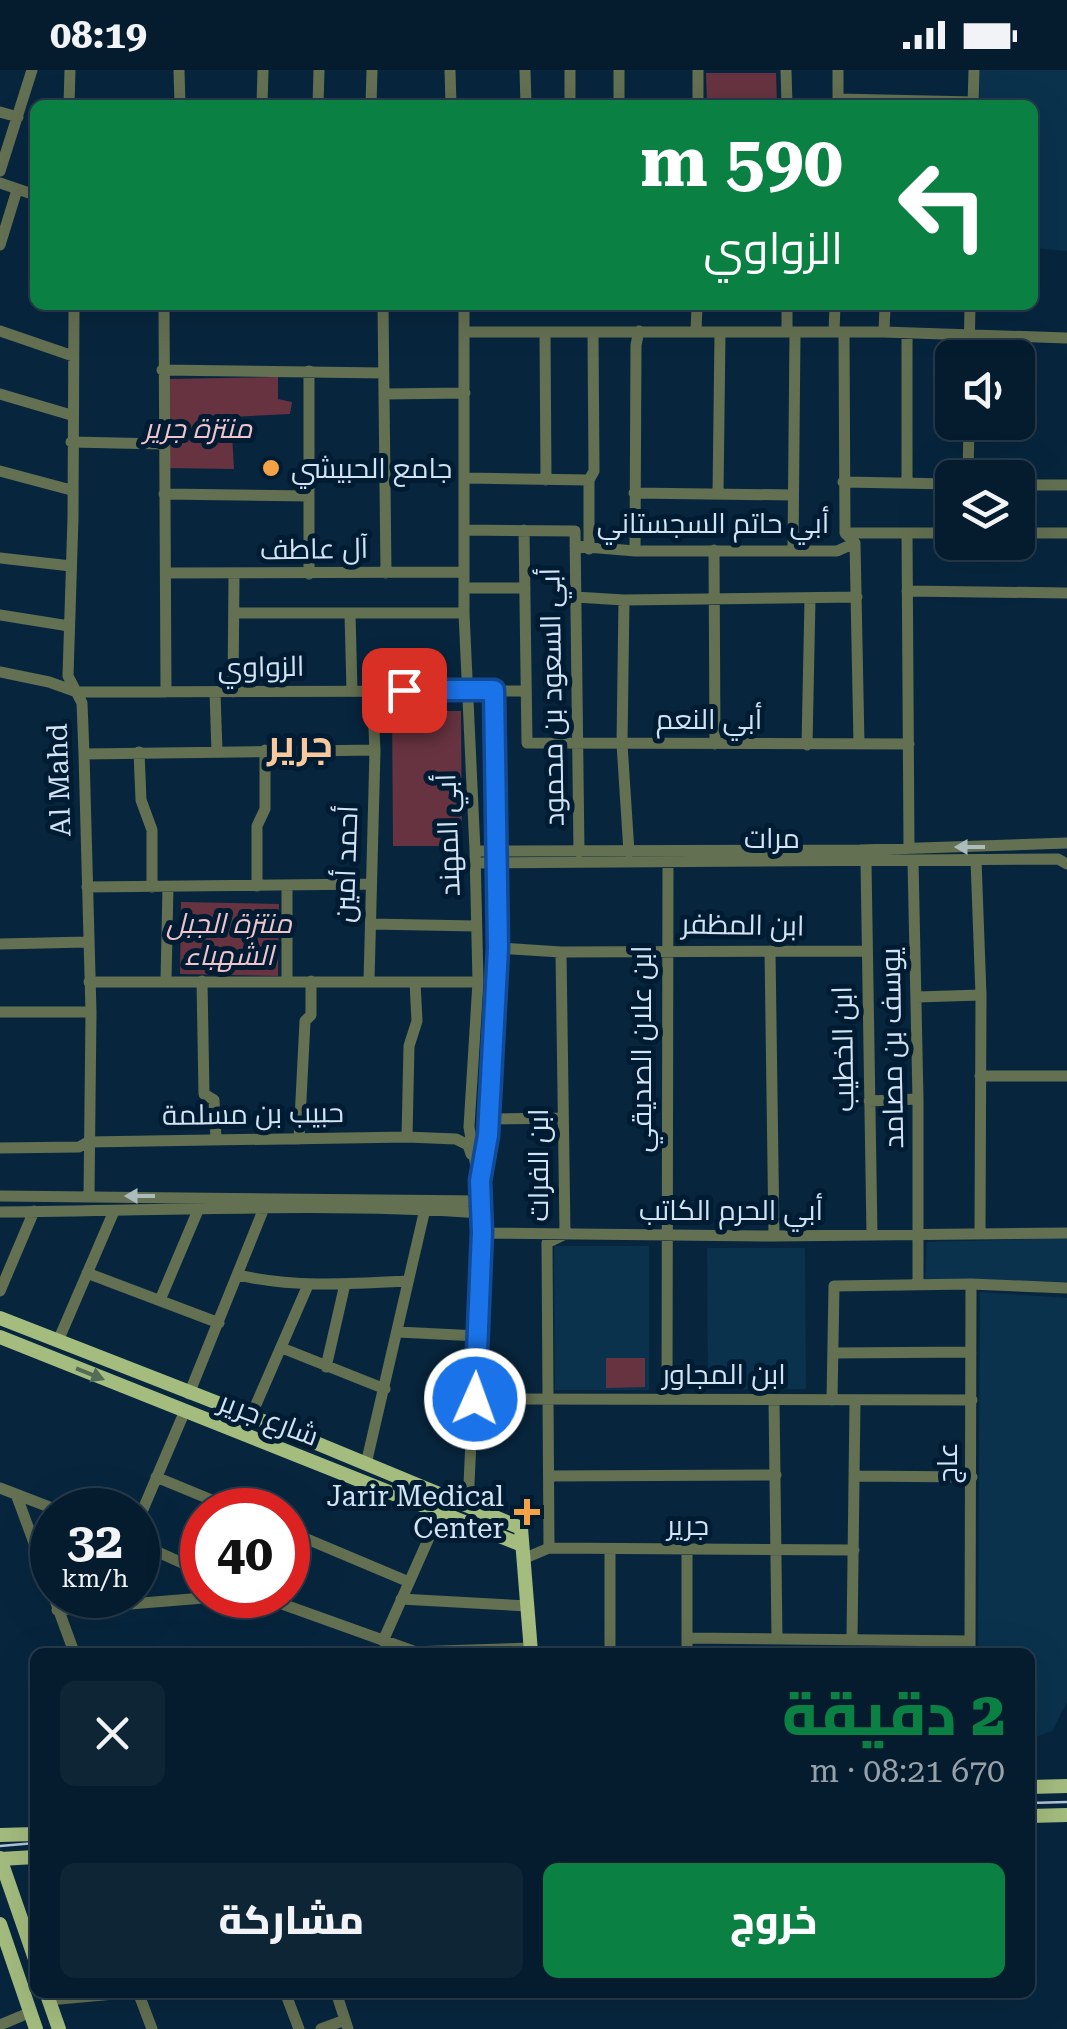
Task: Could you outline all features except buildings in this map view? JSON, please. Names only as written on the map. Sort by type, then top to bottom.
[{"type":"main road","name":"شارع جرير","points":[[0,1318],[251,1416],[520,1528],[523,1552]]},
{"type":"main road","name":"شارع جرير","points":[[0,1336],[440,1514],[523,1552]]},
{"type":"main road","points":[[523,1552],[531,1648]]},
{"type":"main road","points":[[1035,1787],[1067,1786]]},
{"type":"main road","points":[[1035,1816],[1067,1815]]},
{"type":"main road","points":[[18,1834],[10,1845],[12,1852],[29,1857]]},
{"type":"main road","points":[[0,1836],[30,1834]]},
{"type":"main road","points":[[29,1857],[0,1858],[30,1945]]},
{"type":"main road","points":[[0,1926],[36,2029]]},
{"type":"main road","points":[[49,1998],[59,2029]]},
{"type":"street","points":[[0,170],[32,70]]},
{"type":"street","points":[[69,100],[70,70]]},
{"type":"street","points":[[179,70],[180,100]]},
{"type":"street","points":[[262,100],[263,70]]},
{"type":"street","points":[[318,100],[319,70]]},
{"type":"street","points":[[371,100],[372,70]]},
{"type":"street","points":[[450,70],[451,100]]},
{"type":"street","points":[[525,70],[526,100]]},
{"type":"street","points":[[570,70],[570,100]]},
{"type":"street","points":[[618,70],[619,100]]},
{"type":"street","points":[[698,70],[698,100]]},
{"type":"street","points":[[786,70],[787,100]]},
{"type":"street","points":[[838,70],[838,100]]},
{"type":"street","points":[[974,70],[974,100]]},
{"type":"street","points":[[0,112],[18,117]]},
{"type":"street","points":[[0,183],[30,194]]},
{"type":"street","points":[[0,246],[17,190]]},
{"type":"street","name":"Al Mahd","points":[[74,310],[68,676],[82,703],[91,1012],[89,1196]]},
{"type":"street","points":[[164,310],[166,692]]},
{"type":"street","points":[[384,310],[386,573]]},
{"type":"street","name":"أبي المهند","points":[[464,310],[464,613],[478,982],[469,1127],[482,1207],[468,1506]]},
{"type":"street","points":[[696,310],[696,332]]},
{"type":"street","points":[[787,310],[791,332],[793,549]]},
{"type":"street","points":[[836,310],[846,533],[855,544]]},
{"type":"street","points":[[884,332],[885,310]]},
{"type":"street","points":[[970,310],[970,340]]},
{"type":"street","points":[[635,551],[636,345],[640,331]]},
{"type":"street","points":[[0,332],[73,356]]},
{"type":"street","points":[[464,332],[884,332],[1067,338]]},
{"type":"street","points":[[544,332],[546,480]]},
{"type":"street","points":[[589,549],[589,480],[594,471],[593,332]]},
{"type":"street","points":[[718,494],[720,332]]},
{"type":"street","points":[[907,333],[907,483]]},
{"type":"street","points":[[162,370],[383,373]]},
{"type":"street","points":[[309,371],[309,574]]},
{"type":"street","points":[[0,394],[72,415]]},
{"type":"street","points":[[385,394],[465,394]]},
{"type":"street","points":[[71,442],[163,444]]},
{"type":"street","points":[[0,472],[71,490]]},
{"type":"street","points":[[466,478],[589,480]]},
{"type":"street","points":[[844,482],[935,484]]},
{"type":"street","points":[[1035,485],[1067,485]]},
{"type":"street","points":[[634,493],[792,494]]},
{"type":"street","points":[[164,494],[308,496]]},
{"type":"street","name":"أبي السعود بن محمود","points":[[465,530],[575,531],[578,852]]},
{"type":"street","points":[[524,530],[526,690]]},
{"type":"street","name":"أبي حاتم السجستاني","points":[[846,533],[935,533]]},
{"type":"street","points":[[908,533],[909,847]]},
{"type":"street","points":[[1035,533],[1067,533]]},
{"type":"street","name":"أبي حاتم السجستاني","points":[[576,546],[635,551],[837,551],[855,544],[859,744]]},
{"type":"street","points":[[714,550],[715,744]]},
{"type":"street","points":[[0,558],[72,566]]},
{"type":"street","name":"آل عاطف","points":[[166,573],[464,572]]},
{"type":"street","points":[[233,692],[234,574]]},
{"type":"street","points":[[464,588],[525,588]]},
{"type":"street","points":[[907,591],[1067,594]]},
{"type":"street","points":[[575,597],[857,597]]},
{"type":"street","points":[[808,745],[810,599]]},
{"type":"street","points":[[624,600],[622,744],[628,852]]},
{"type":"street","points":[[234,613],[464,613]]},
{"type":"street","points":[[350,614],[352,690]]},
{"type":"street","points":[[0,615],[69,626]]},
{"type":"street","name":"الزواوي","points":[[0,672],[77,692],[526,690]]},
{"type":"street","name":"أحمد أمين","points":[[369,980],[375,750],[372,690]]},
{"type":"street","name":"أبي المهند","points":[[480,1181],[488,1119],[498,948],[494,690]]},
{"type":"street","name":"أبي النعم","points":[[526,690],[526,743],[909,744]]},
{"type":"street","points":[[215,692],[217,752]]},
{"type":"street","points":[[468,716],[475,706],[485,706],[494,716]]},
{"type":"street","points":[[258,886],[257,826],[265,809],[265,750]]},
{"type":"street","points":[[84,754],[375,750]]},
{"type":"street","points":[[139,752],[141,800],[152,830],[152,887]]},
{"type":"street","name":"مرات","points":[[475,858],[668,864],[976,860],[1037,853],[1067,843]]},
{"type":"street","name":"مرات","points":[[527,857],[578,852],[909,847],[1037,853],[1067,864]]},
{"type":"street","points":[[976,860],[981,995],[980,1234]]},
{"type":"street","name":"يوسف بن مصامد","points":[[913,861],[918,1284]]},
{"type":"street","name":"ابن الخطيب","points":[[866,862],[872,1236]]},
{"type":"street","name":"ابن علان الصديقي","points":[[667,1398],[668,864]]},
{"type":"street","points":[[87,887],[370,884]]},
{"type":"street","points":[[286,886],[287,981]]},
{"type":"street","points":[[166,981],[168,888]]},
{"type":"street","points":[[370,924],[476,926]]},
{"type":"street","points":[[0,944],[87,942]]},
{"type":"street","name":"ابن المظفر","points":[[498,948],[561,952],[867,951]]},
{"type":"street","name":"ابن الفرات","points":[[549,1548],[546,1243],[565,1234],[561,952]]},
{"type":"street","points":[[770,952],[774,1236]]},
{"type":"street","points":[[202,981],[204,1094],[214,1100],[216,1139]]},
{"type":"street","points":[[300,1140],[305,1022],[312,1014],[311,981]]},
{"type":"street","points":[[89,982],[478,982]]},
{"type":"street","points":[[407,1138],[409,1046],[417,1021],[415,982]]},
{"type":"street","points":[[916,996],[981,995]]},
{"type":"street","points":[[0,1012],[91,1012]]},
{"type":"street","points":[[980,1076],[1067,1076]]},
{"type":"street","points":[[869,1101],[918,1099]]},
{"type":"street","points":[[488,1119],[563,1118]]},
{"type":"street","name":"حبيب بن مسلمة","points":[[0,1148],[216,1139],[456,1138],[468,1145],[480,1181]]},
{"type":"street","points":[[0,1196],[482,1207]]},
{"type":"street","points":[[0,1212],[482,1207]]},
{"type":"street","points":[[160,1300],[199,1208]]},
{"type":"street","points":[[189,1394],[264,1208]]},
{"type":"street","points":[[366,1464],[425,1209]]},
{"type":"street","points":[[58,1341],[114,1211]]},
{"type":"street","points":[[0,1291],[34,1212]]},
{"type":"street","name":"أبي الحرم الكاتب","points":[[482,1232],[872,1236],[1067,1232]]},
{"type":"street","points":[[87,1273],[219,1323]]},
{"type":"street","points":[[238,1274],[273,1283],[308,1285],[408,1281]]},
{"type":"street","points":[[326,1368],[345,1284]]},
{"type":"street","points":[[832,1400],[834,1286],[971,1284],[1067,1288]]},
{"type":"street","name":"عاج","points":[[687,1638],[761,1646],[778,1639],[852,1639],[970,1647],[971,1284]]},
{"type":"street","points":[[251,1416],[308,1285]]},
{"type":"street","points":[[398,1332],[478,1336]]},
{"type":"street","points":[[282,1348],[385,1390]]},
{"type":"street","points":[[834,1354],[972,1352]]},
{"type":"street","name":"ابن المجاور","points":[[475,1399],[972,1400]]},
{"type":"street","points":[[774,1399],[778,1639]]},
{"type":"street","points":[[852,1639],[855,1401]]},
{"type":"street","points":[[151,1488],[184,1413]]},
{"type":"street","points":[[549,1476],[776,1475]]},
{"type":"street","points":[[855,1476],[972,1477]]},
{"type":"street","points":[[156,1477],[183,1488]]},
{"type":"street","points":[[0,1488],[30,1500]]},
{"type":"street","points":[[16,1494],[30,1535]]},
{"type":"street","points":[[383,1640],[440,1514]]},
{"type":"street","points":[[310,1540],[409,1582]]},
{"type":"street","name":"جرير","points":[[523,1552],[549,1548],[854,1550]]},
{"type":"street","points":[[610,1549],[610,1648]]},
{"type":"street","points":[[687,1648],[688,1550]]},
{"type":"street","points":[[402,1599],[528,1606]]},
{"type":"street","points":[[310,1614],[405,1648]]},
{"type":"street","points":[[59,1618],[72,1648]]},
{"type":"street","points":[[139,1998],[152,2029]]},
{"type":"street","points":[[287,1998],[299,2029]]},
{"type":"street","points":[[321,2029],[346,2025],[338,1998]]},
{"type":"street","points":[[0,2024],[30,2012]]},
{"type":"shaded area","points":[[980,70],[1067,70],[1067,251],[1038,248],[1038,100],[979,100]]},
{"type":"shaded area","points":[[1067,1238],[1067,1282],[925,1279],[927,1242]]},
{"type":"shaded area","points":[[554,1246],[649,1246],[649,1390],[555,1390]]},
{"type":"shaded area","points":[[707,1248],[805,1248],[806,1389],[708,1389]]},
{"type":"shaded area","points":[[980,1292],[1067,1298],[1067,1702],[1052,1731],[1035,1737],[1035,1648],[978,1648]]},
{"type":"green space","points":[[706,73],[776,73],[777,100],[707,100]]},
{"type":"green space","name":"منتزة جرير","points":[[278,377],[278,399],[292,402],[290,414],[231,417],[234,469],[166,468],[166,379]]},
{"type":"green space","points":[[392,711],[461,711],[462,846],[393,846]]},
{"type":"green space","name":"منتزة الجبل الشهباء","points":[[181,902],[279,904],[278,976],[180,974]]},
{"type":"green space","points":[[606,1358],[645,1358],[645,1387],[606,1388]]},
{"type":"railway","points":[[1035,1803],[1067,1802]]},
{"type":"railway","points":[[0,1846],[30,1843]]},
{"type":"place","name":"جامع الحبيشي","points":[[271,468]]},
{"type":"place","name":"Jarir Medical Center","points":[[527,1512]]},
{"type":"district","name":"جرير","points":[[300,744]]},
{"type":"route","points":[[404,690],[494,690],[498,948],[488,1135],[480,1181],[482,1232],[475,1399]]}]
